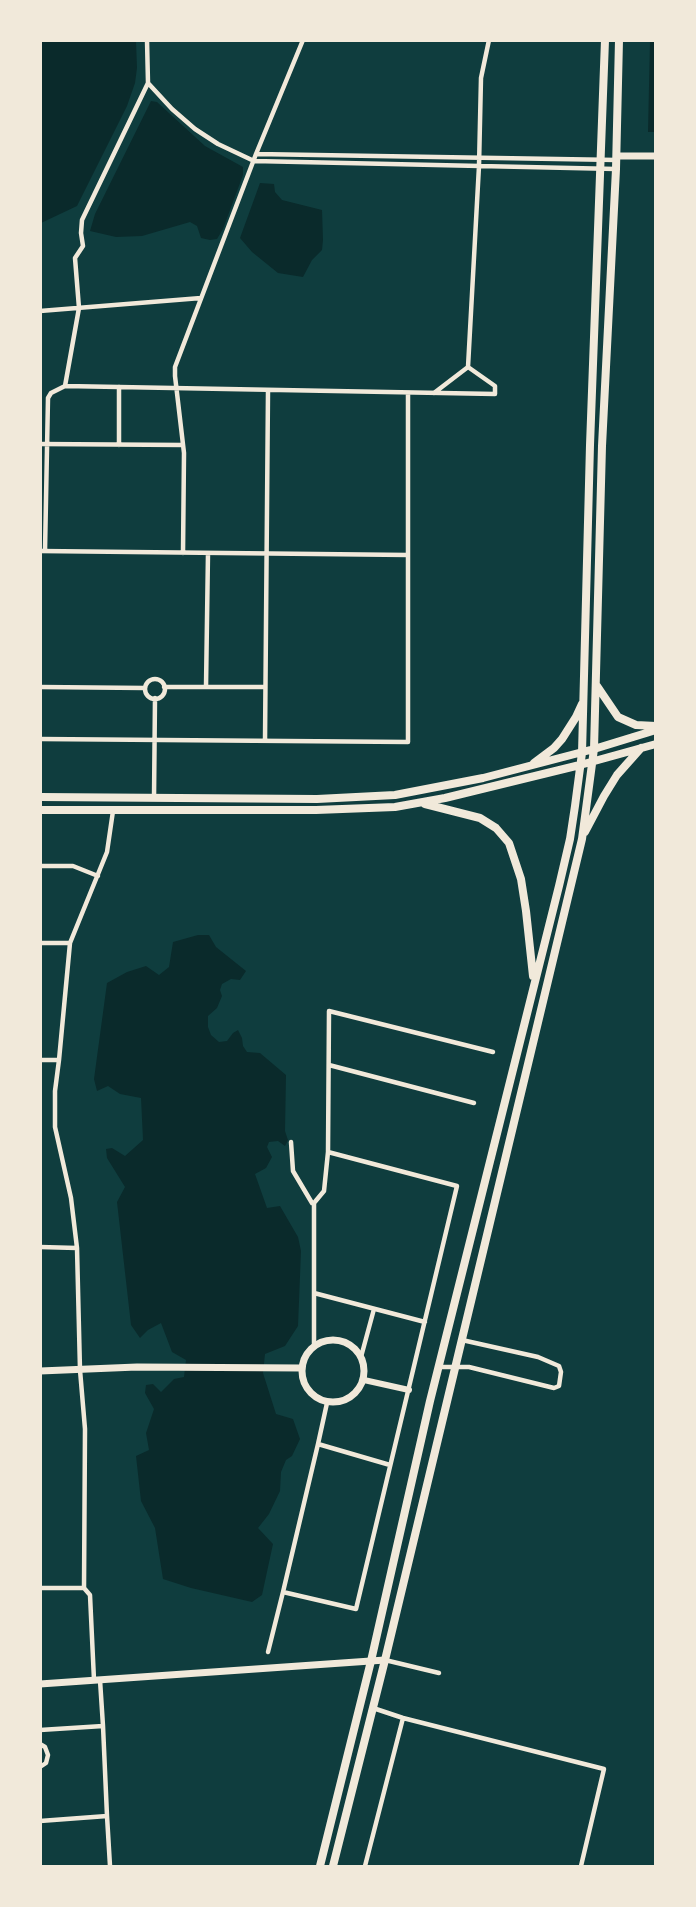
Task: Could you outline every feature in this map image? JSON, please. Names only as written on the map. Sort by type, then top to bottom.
[{"type":"main road","points":[[320,1866],[371,1661],[439,1367],[570,839],[582,753],[605,40]]},
{"type":"main road","points":[[333,1866],[385,1660],[582,839],[594,749],[602,446],[617,161],[620,40]]},
{"type":"main road","points":[[617,161],[656,156]]},
{"type":"main road","points":[[596,685],[618,717],[625,722],[656,728]]},
{"type":"main road","points":[[530,766],[562,739],[584,700]]},
{"type":"main road","points":[[40,797],[317,799],[395,795],[483,778],[582,753],[656,728]]},
{"type":"main road","points":[[40,810],[353,810],[421,803],[593,762],[656,744]]},
{"type":"main road","points":[[582,839],[617,775],[642,748]]},
{"type":"main road","points":[[421,803],[480,818],[496,828],[509,843],[521,879],[534,982]]},
{"type":"main road","points":[[327,1341],[342,1341],[354,1348],[361,1357],[364,1380],[360,1388],[346,1400],[337,1403],[327,1402],[314,1397],[307,1390],[303,1381],[302,1368],[304,1359],[314,1346],[327,1341]]},
{"type":"main road","points":[[40,1371],[137,1367],[302,1368]]},
{"type":"main road","points":[[40,1684],[385,1660]]},
{"type":"street","points":[[65,386],[79,309],[75,258],[83,246],[82,219],[148,83],[147,40]]},
{"type":"street","points":[[183,553],[183,445],[175,367],[256,154],[303,40]]},
{"type":"street","points":[[434,393],[468,367],[480,158],[481,78],[489,40]]},
{"type":"street","points":[[148,83],[195,129],[218,144],[254,161],[479,166],[602,164],[617,161]]},
{"type":"street","points":[[256,154],[480,158],[602,164],[617,161]]},
{"type":"street","points":[[40,311],[201,298]]},
{"type":"street","points":[[408,555],[43,551],[44,444],[48,398],[51,393],[65,386],[495,394],[495,386],[468,367]]},
{"type":"street","points":[[119,387],[119,445]]},
{"type":"street","points":[[265,741],[268,391]]},
{"type":"street","points":[[40,739],[408,742],[408,393]]},
{"type":"street","points":[[44,444],[183,445]]},
{"type":"street","points":[[206,687],[207,553]]},
{"type":"street","points":[[145,688],[148,682],[155,679],[161,681],[164,693],[155,699]]},
{"type":"street","points":[[40,687],[145,688]]},
{"type":"street","points":[[164,687],[265,687]]},
{"type":"street","points":[[145,688],[149,696],[155,699]]},
{"type":"street","points":[[154,798],[155,699]]},
{"type":"street","points":[[110,1866],[102,1726],[90,1595],[84,1588],[85,1429],[80,1370],[77,1248],[71,1198],[55,1127],[55,1091],[70,943],[108,852],[114,811]]},
{"type":"street","points":[[40,866],[74,866],[98,876]]},
{"type":"street","points":[[40,943],[70,943]]},
{"type":"street","points":[[314,1346],[314,1203],[324,1191],[328,1152],[329,1011],[493,1052]]},
{"type":"street","points":[[40,1060],[59,1060]]},
{"type":"street","points":[[328,1065],[474,1103]]},
{"type":"street","points":[[291,1142],[293,1171],[312,1203]]},
{"type":"street","points":[[284,1592],[356,1610],[457,1186],[328,1152]]},
{"type":"street","points":[[40,1247],[77,1248]]},
{"type":"street","points":[[314,1293],[425,1322]]},
{"type":"street","points":[[361,1357],[374,1309]]},
{"type":"street","points":[[439,1367],[455,1369],[469,1367],[554,1388],[559,1386],[561,1372],[559,1366],[538,1357],[462,1340]]},
{"type":"street","points":[[364,1380],[409,1390]]},
{"type":"street","points":[[268,1652],[327,1402]]},
{"type":"street","points":[[318,1444],[390,1465]]},
{"type":"street","points":[[40,1588],[84,1588]]},
{"type":"street","points":[[385,1660],[439,1673]]},
{"type":"street","points":[[373,1708],[403,1718],[604,1769],[581,1866]]},
{"type":"street","points":[[365,1866],[403,1718]]},
{"type":"street","points":[[40,1730],[102,1726]]},
{"type":"street","points":[[40,1744],[45,1747],[48,1755],[46,1763],[40,1767]]},
{"type":"street","points":[[40,1821],[107,1816]]},
{"type":"water","points":[[41,40],[136,41],[137,68],[135,83],[127,106],[77,206],[41,223]]},
{"type":"water","points":[[650,41],[655,41],[655,132],[648,132]]},
{"type":"water","points":[[151,101],[157,102],[205,146],[243,167],[243,175],[217,239],[201,238],[197,226],[190,222],[142,236],[116,237],[90,231],[95,214]]},
{"type":"water","points":[[260,183],[274,184],[275,192],[282,200],[322,210],[322,250],[312,260],[303,277],[278,273],[252,252],[240,238]]},
{"type":"water","points":[[198,935],[209,935],[216,947],[246,971],[240,980],[231,979],[222,984],[220,990],[222,996],[217,1008],[208,1016],[211,1035],[219,1042],[227,1041],[238,1030],[247,1052],[260,1053],[286,1075],[285,1131],[288,1140],[285,1146],[278,1141],[269,1142],[267,1147],[272,1157],[266,1168],[255,1174],[267,1208],[280,1206],[298,1237],[301,1251],[298,1326],[285,1346],[265,1354],[263,1373],[276,1414],[293,1419],[300,1439],[281,1472],[280,1491],[269,1514],[258,1528],[273,1544],[262,1595],[252,1602],[163,1579],[155,1528],[141,1501],[136,1456],[149,1450],[146,1433],[154,1409],[145,1393],[146,1385],[153,1384],[161,1392],[174,1379],[184,1377],[186,1360],[172,1352],[161,1323],[148,1330],[140,1338],[131,1325],[117,1202],[125,1187],[107,1158],[106,1149],[112,1148],[125,1156],[143,1140],[141,1098],[120,1094],[108,1086],[97,1091],[94,1079],[107,983],[127,972],[146,966],[159,975],[169,967],[173,942]]}]
